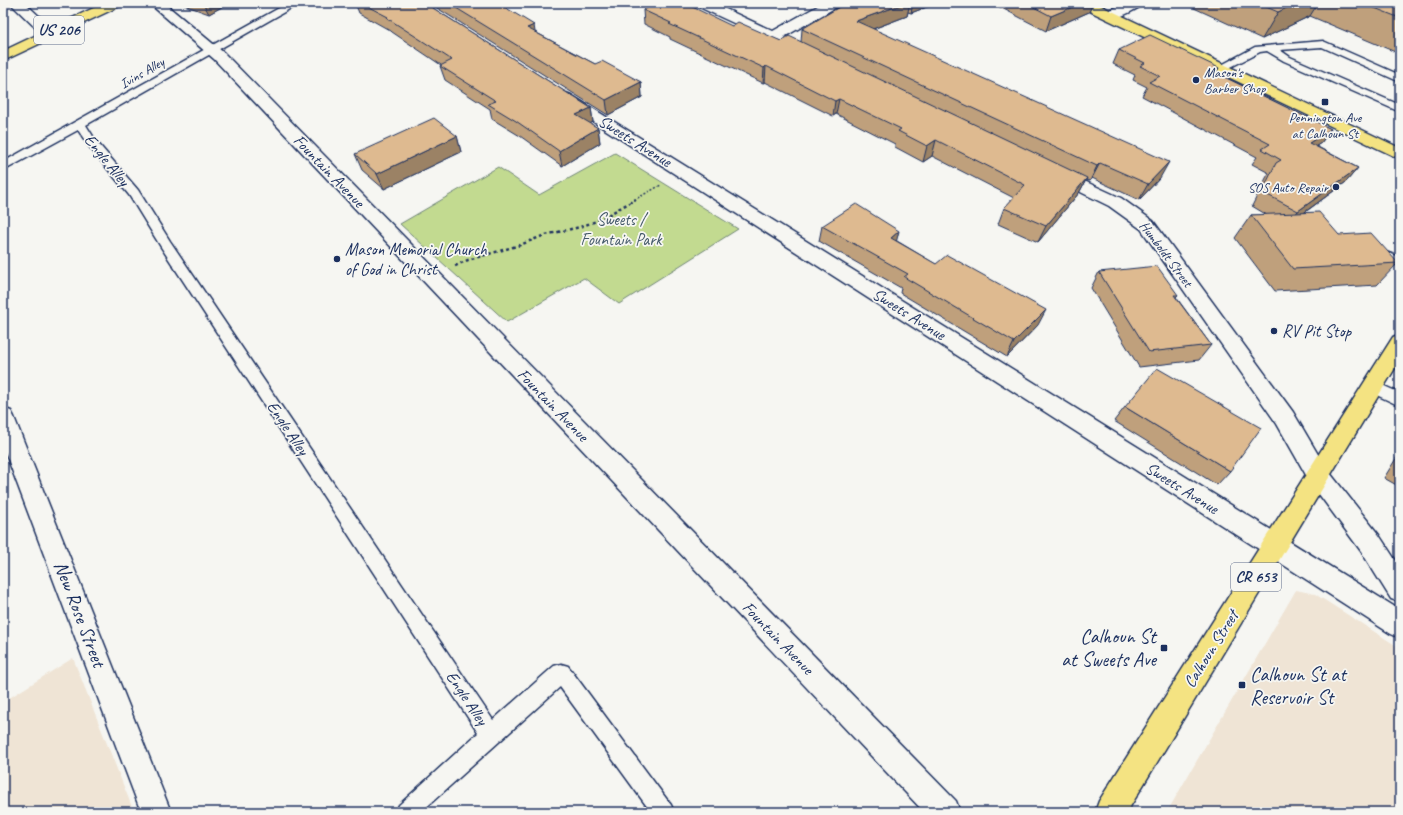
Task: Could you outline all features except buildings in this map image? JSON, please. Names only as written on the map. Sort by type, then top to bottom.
[{"type":"main road","name":"US 206","points":[[3,57],[115,3]]},
{"type":"main road","points":[[1084,3],[1400,154]]},
{"type":"main road","name":"Calhoun Street","points":[[1110,812],[1400,342]]},
{"type":"street","points":[[17,3],[50,34]]},
{"type":"street","name":"Fountain Avenue","points":[[156,3],[211,49],[945,812]]},
{"type":"street","points":[[702,3],[823,61]]},
{"type":"street","points":[[773,36],[833,3]]},
{"type":"street","points":[[1110,15],[1137,3]]},
{"type":"street","name":"Sweets Avenue","points":[[554,90],[1400,625]]},
{"type":"street","name":"Humboldt Street","points":[[1043,167],[1113,201],[1134,214],[1146,225],[1285,418],[1318,475],[1370,543],[1400,590]]},
{"type":"street","name":"New Rose Street","points":[[3,417],[156,812]]},
{"type":"lane","name":"Ivins Alley","points":[[3,167],[295,3]]},
{"type":"lane","points":[[1221,68],[1258,48],[1323,44],[1400,79]]},
{"type":"lane","points":[[1269,48],[1287,59],[1400,109]]},
{"type":"lane","name":"Engle Alley","points":[[80,125],[92,143],[134,193],[170,250],[492,735]]},
{"type":"lane","points":[[1366,248],[1400,262]]},
{"type":"lane","points":[[1373,386],[1400,400]]},
{"type":"lane","name":"Engle Alley","points":[[406,812],[561,674],[664,812]]},
{"type":"path","points":[[431,277],[468,260],[520,245],[545,235],[580,227],[599,220],[684,172]]},
{"type":"shaded area","points":[[1296,590],[1315,594],[1400,648],[1400,812],[1167,812]]},
{"type":"shaded area","points":[[73,658],[134,812],[3,812],[3,702]]},
{"type":"green space","name":"Sweets / Fountain Park","points":[[615,153],[738,229],[619,304],[584,278],[507,322],[400,224],[498,167],[539,195]]},
{"type":"place","name":"Mason's Barber Shop","points":[[1196,80]]},
{"type":"place","name":"Pennington Ave at Calhoun St","points":[[1325,102]]},
{"type":"place","name":"SOS Auto Repair","points":[[1336,187]]},
{"type":"place","name":"Mason Memorial Church of God in Christ","points":[[337,259]]},
{"type":"place","name":"RV Pit Stop","points":[[1274,331]]},
{"type":"place","name":"Calhoun St at Sweets Ave","points":[[1164,648]]},
{"type":"place","name":"Calhoun St at Reservoir St","points":[[1242,685]]}]
